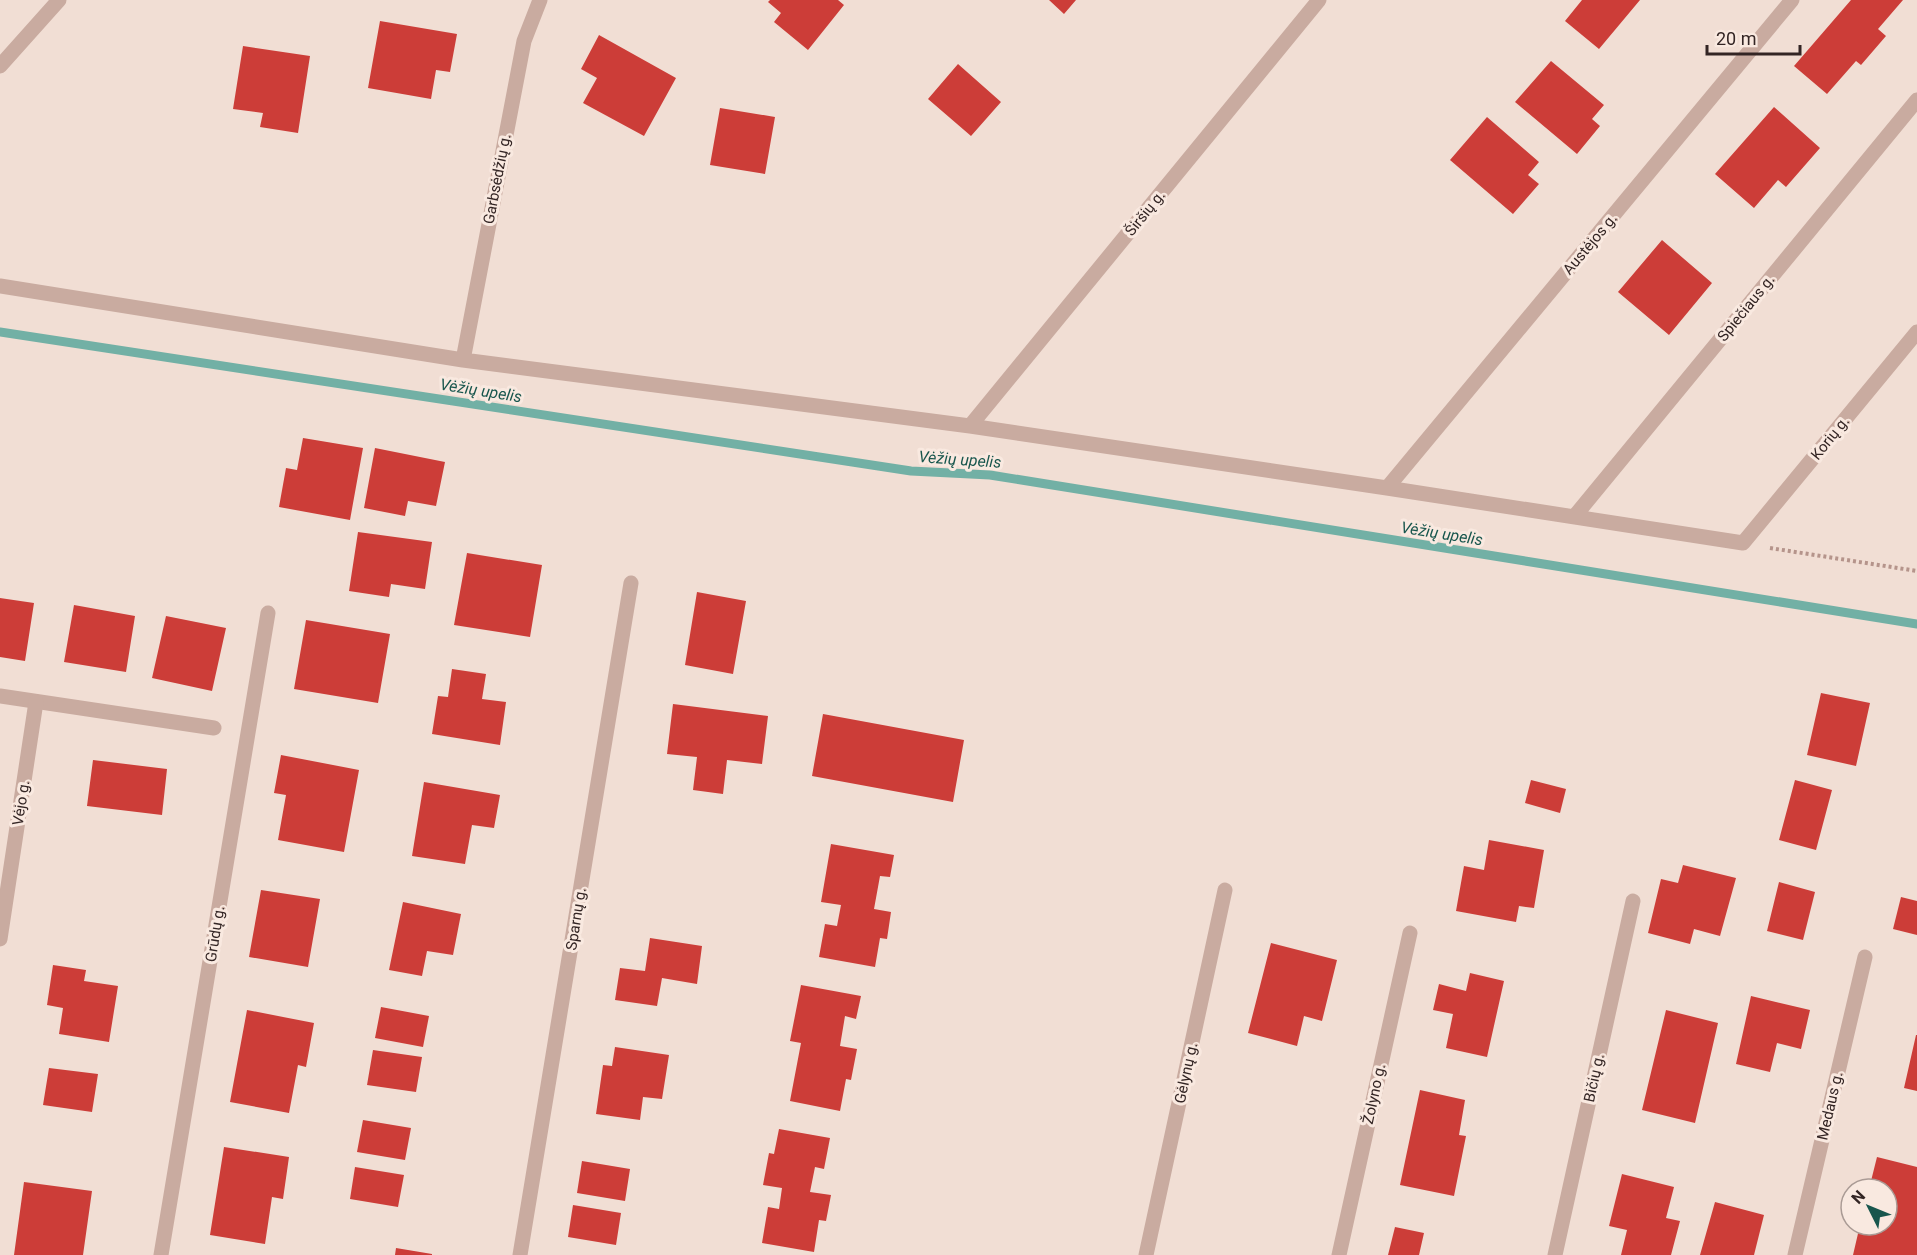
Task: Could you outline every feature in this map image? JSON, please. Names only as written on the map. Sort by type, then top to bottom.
[{"type":"street","points":[[0,66],[59,0]]},
{"type":"street","name":"Garbsėdžių g.","points":[[463,360],[524,41],[540,0]]},
{"type":"street","name":"Širšių g.","points":[[970,426],[1319,0]]},
{"type":"street","name":"Austėjos g.","points":[[1387,488],[1792,0]]},
{"type":"street","name":"Spiečiaus g.","points":[[1574,517],[1917,100]]},
{"type":"street","points":[[0,286],[463,360],[970,426],[1743,543]]},
{"type":"street","name":"Korių g.","points":[[1743,543],[1917,332]]},
{"type":"street","name":"Sparnų g.","points":[[520,1255],[631,583]]},
{"type":"street","name":"Grūdų g.","points":[[161,1255],[268,613]]},
{"type":"street","points":[[0,696],[214,728]]},
{"type":"street","name":"Vėjo g.","points":[[0,939],[36,702]]},
{"type":"street","name":"Gėlynų g.","points":[[1146,1255],[1225,890]]},
{"type":"street","name":"Bičių g.","points":[[1555,1255],[1633,901]]},
{"type":"street","name":"Žolyno g.","points":[[1339,1255],[1410,933]]},
{"type":"street","name":"Medaus g.","points":[[1795,1255],[1866,957]]},
{"type":"path","points":[[1743,543],[1917,571]]},
{"type":"building","points":[[770,0],[838,0],[844,5],[808,50],[774,22],[781,13],[768,2]]},
{"type":"building","points":[[1049,0],[1076,0],[1064,14]]},
{"type":"building","points":[[1582,0],[1640,0],[1599,49],[1565,21]]},
{"type":"building","points":[[1851,0],[1903,0],[1878,29],[1886,36],[1861,65],[1856,61],[1827,94],[1794,66]]},
{"type":"building","points":[[380,21],[457,34],[450,72],[436,70],[431,99],[368,88]]},
{"type":"building","points":[[599,35],[676,78],[644,136],[583,103],[597,78],[581,69]]},
{"type":"building","points":[[243,46],[310,56],[298,133],[260,127],[263,113],[233,109]]},
{"type":"building","points":[[1551,61],[1604,105],[1592,119],[1600,126],[1577,154],[1515,102]]},
{"type":"building","points":[[958,64],[1001,102],[971,136],[928,99]]},
{"type":"building","points":[[1774,107],[1820,148],[1786,187],[1778,180],[1754,208],[1715,174]]},
{"type":"building","points":[[720,108],[775,117],[765,174],[710,165]]},
{"type":"building","points":[[1487,117],[1539,162],[1528,175],[1539,184],[1513,214],[1450,160]]},
{"type":"building","points":[[1662,240],[1712,283],[1669,335],[1618,292]]},
{"type":"building","points":[[303,438],[363,448],[350,520],[279,507],[286,468],[297,470]]},
{"type":"building","points":[[375,448],[445,462],[436,506],[408,501],[405,516],[364,508]]},
{"type":"building","points":[[358,532],[432,542],[425,589],[391,584],[389,597],[349,591]]},
{"type":"building","points":[[467,553],[542,565],[530,637],[454,625]]},
{"type":"building","points":[[697,592],[746,601],[733,674],[685,665]]},
{"type":"building","points":[[0,598],[34,603],[25,661],[0,657]]},
{"type":"building","points":[[74,605],[135,616],[126,672],[64,662]]},
{"type":"building","points":[[166,616],[226,628],[212,691],[152,678]]},
{"type":"building","points":[[306,620],[390,634],[378,703],[294,689]]},
{"type":"building","points":[[452,669],[486,674],[482,699],[506,702],[500,745],[432,734],[438,696],[448,697]]},
{"type":"building","points":[[1821,693],[1870,703],[1856,766],[1807,755]]},
{"type":"building","points":[[673,704],[768,716],[762,764],[727,760],[723,794],[693,790],[697,757],[667,754]]},
{"type":"building","points":[[823,714],[964,740],[953,802],[812,776]]},
{"type":"building","points":[[281,755],[359,770],[344,852],[278,840],[286,795],[274,793]]},
{"type":"building","points":[[93,760],[167,769],[162,815],[87,806]]},
{"type":"building","points":[[1531,780],[1566,789],[1560,813],[1525,803]]},
{"type":"building","points":[[1795,780],[1832,790],[1816,850],[1779,840]]},
{"type":"building","points":[[424,782],[500,795],[494,828],[472,825],[465,864],[412,856]]},
{"type":"building","points":[[1489,840],[1544,850],[1534,908],[1519,906],[1516,922],[1456,911],[1464,866],[1484,870]]},
{"type":"building","points":[[831,844],[894,855],[890,877],[880,876],[874,909],[891,912],[887,939],[880,938],[875,967],[819,957],[825,924],[837,926],[841,905],[821,902]]},
{"type":"building","points":[[1683,865],[1736,878],[1720,936],[1694,929],[1690,944],[1648,933],[1661,879],[1678,883]]},
{"type":"building","points":[[1779,882],[1815,892],[1803,940],[1767,931]]},
{"type":"building","points":[[261,890],[320,899],[308,967],[249,957]]},
{"type":"building","points":[[1901,897],[1917,901],[1917,935],[1893,929]]},
{"type":"building","points":[[403,902],[461,914],[453,955],[427,951],[422,976],[389,970]]},
{"type":"building","points":[[650,938],[702,946],[697,984],[662,978],[657,1006],[615,1000],[620,968],[645,971]]},
{"type":"building","points":[[1271,943],[1337,960],[1322,1021],[1304,1016],[1297,1046],[1248,1033]]},
{"type":"building","points":[[53,965],[86,970],[84,981],[118,986],[109,1042],[59,1034],[63,1008],[47,1005]]},
{"type":"building","points":[[1470,973],[1504,981],[1487,1057],[1446,1048],[1453,1014],[1433,1010],[1439,984],[1466,991]]},
{"type":"building","points":[[801,985],[861,996],[856,1019],[845,1016],[840,1046],[857,1049],[851,1080],[846,1079],[840,1111],[790,1101],[801,1043],[790,1041]]},
{"type":"building","points":[[1751,996],[1810,1010],[1801,1049],[1777,1043],[1770,1072],[1736,1064]]},
{"type":"building","points":[[381,1007],[429,1016],[423,1047],[375,1038]]},
{"type":"building","points":[[247,1010],[314,1023],[306,1067],[298,1065],[289,1113],[230,1102]]},
{"type":"building","points":[[1666,1010],[1718,1023],[1695,1123],[1642,1110]]},
{"type":"building","points":[[1917,1035],[1917,1091],[1904,1088]]},
{"type":"building","points":[[615,1047],[669,1055],[662,1099],[643,1097],[640,1120],[596,1114],[603,1065],[612,1066]]},
{"type":"building","points":[[373,1050],[422,1057],[416,1092],[367,1085]]},
{"type":"building","points":[[49,1068],[98,1074],[92,1112],[43,1105]]},
{"type":"building","points":[[1420,1090],[1465,1100],[1459,1135],[1466,1136],[1454,1196],[1400,1185]]},
{"type":"building","points":[[363,1120],[411,1128],[405,1160],[357,1152]]},
{"type":"building","points":[[779,1129],[830,1138],[824,1169],[815,1167],[810,1192],[831,1195],[826,1221],[819,1220],[814,1252],[762,1243],[768,1207],[779,1209],[782,1188],[763,1185],[769,1153],[774,1154]]},
{"type":"building","points":[[224,1147],[289,1157],[283,1199],[272,1197],[265,1244],[210,1235]]},
{"type":"building","points":[[1877,1157],[1917,1167],[1917,1255],[1853,1255],[1857,1237],[1899,1237],[1899,1177],[1872,1177]]},
{"type":"building","points":[[582,1161],[630,1169],[625,1201],[577,1193]]},
{"type":"building","points":[[355,1167],[404,1175],[398,1207],[350,1199]]},
{"type":"building","points":[[1622,1174],[1674,1187],[1666,1218],[1680,1221],[1671,1255],[1621,1255],[1627,1230],[1609,1226]]},
{"type":"building","points":[[24,1182],[92,1191],[83,1255],[14,1255]]},
{"type":"building","points":[[1715,1202],[1764,1215],[1754,1255],[1700,1255]]},
{"type":"building","points":[[573,1205],[621,1213],[616,1245],[568,1237]]},
{"type":"building","points":[[1395,1227],[1424,1233],[1419,1255],[1388,1255]]},
{"type":"building","points":[[396,1248],[432,1254],[432,1255],[395,1255]]},
{"type":"waterway","name":"Vėžių upelis","points":[[0,332],[911,471],[990,475],[1917,624]]}]
